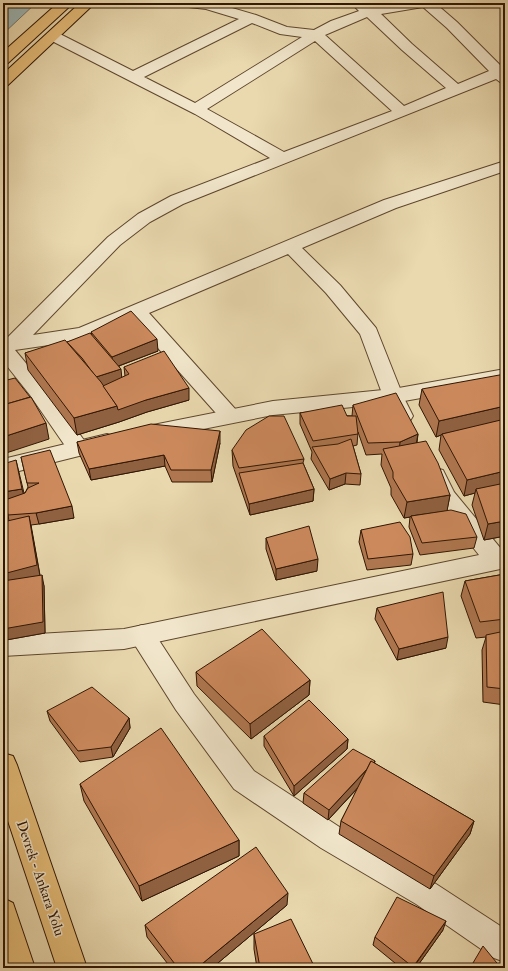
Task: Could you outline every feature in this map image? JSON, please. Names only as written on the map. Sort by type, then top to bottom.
[{"type":"highway","points":[[3,60],[66,3]]},
{"type":"highway","points":[[3,82],[88,3]]},
{"type":"highway","name":"Devrek - Ankara Yolu","points":[[3,765],[72,968]]},
{"type":"highway","points":[[3,913],[20,968]]},
{"type":"street","points":[[185,3],[207,5],[251,18],[285,31],[316,34],[402,112]]},
{"type":"street","points":[[223,10],[236,3]]},
{"type":"street","points":[[356,3],[378,18],[407,47],[457,90]]},
{"type":"street","points":[[196,108],[316,34],[336,24],[368,12],[422,3]]},
{"type":"street","points":[[6,346],[114,241],[144,218],[177,200],[457,90],[502,74],[452,25],[427,3]]},
{"type":"street","points":[[132,77],[251,18]]},
{"type":"street","points":[[53,36],[196,108],[282,158]]},
{"type":"street","points":[[6,346],[83,334],[390,204],[505,166]]},
{"type":"street","points":[[290,246],[333,289],[369,332],[393,396],[411,430]]},
{"type":"street","points":[[136,311],[230,416]]},
{"type":"street","points":[[6,346],[78,448]]},
{"type":"street","points":[[3,467],[126,437],[273,408],[393,396],[505,376]]},
{"type":"street","points":[[3,646],[124,638],[142,635],[501,560],[446,497],[425,457]]},
{"type":"street","points":[[142,635],[186,702],[244,780],[331,838],[426,894],[505,947]]},
{"type":"water","points":[[3,3],[36,3],[3,34]]},
{"type":"building","points":[[131,311],[157,339],[112,357],[91,332]]},
{"type":"building","points":[[90,333],[121,369],[96,377],[82,358],[67,342]]},
{"type":"building","points":[[65,340],[101,382],[117,406],[74,418],[25,353]]},
{"type":"building","points":[[164,351],[189,388],[146,400],[118,410],[117,406],[103,386],[129,374],[124,367]]},
{"type":"building","points":[[505,374],[505,406],[439,421],[422,389]]},
{"type":"building","points":[[15,378],[30,397],[3,405],[3,381]]},
{"type":"building","points":[[396,393],[418,434],[400,442],[368,443],[353,405]]},
{"type":"building","points":[[31,397],[46,423],[3,437],[3,405]]},
{"type":"building","points":[[342,405],[347,416],[356,416],[358,434],[313,441],[300,413]]},
{"type":"building","points":[[269,416],[284,416],[304,459],[239,468],[232,450],[246,430]]},
{"type":"building","points":[[505,419],[505,471],[467,480],[442,434]]},
{"type":"building","points":[[151,424],[220,431],[211,470],[171,470],[164,455],[89,469],[77,442]]},
{"type":"building","points":[[351,439],[361,474],[346,473],[330,479],[312,447],[338,444]]},
{"type":"building","points":[[426,441],[438,463],[450,495],[407,502],[393,478],[393,472],[383,449]]},
{"type":"building","points":[[50,450],[72,506],[36,513],[8,515],[5,500],[25,493],[28,488],[39,483],[27,483],[21,457]]},
{"type":"building","points":[[16,460],[22,489],[3,492],[3,464]]},
{"type":"building","points":[[303,463],[314,489],[249,504],[239,473]]},
{"type":"building","points":[[505,483],[505,521],[488,524],[476,489]]},
{"type":"building","points":[[451,510],[466,514],[477,537],[422,543],[411,516]]},
{"type":"building","points":[[29,516],[37,565],[3,574],[3,522]]},
{"type":"building","points":[[400,522],[410,537],[413,554],[368,559],[361,530]]},
{"type":"building","points":[[309,526],[318,559],[276,569],[266,538]]},
{"type":"building","points":[[505,574],[505,619],[480,622],[465,581]]},
{"type":"building","points":[[42,575],[43,622],[3,629],[3,581]]},
{"type":"building","points":[[443,592],[448,637],[399,649],[377,608]]},
{"type":"building","points":[[262,629],[310,680],[250,724],[196,672]]},
{"type":"building","points":[[505,631],[505,689],[487,687],[486,635]]},
{"type":"building","points":[[92,687],[129,718],[111,747],[78,751],[47,711]]},
{"type":"building","points":[[309,700],[348,739],[294,786],[264,736]]},
{"type":"building","points":[[161,728],[239,840],[139,886],[80,784]]},
{"type":"building","points":[[353,749],[375,761],[373,763],[371,761],[367,769],[329,810],[304,793]]},
{"type":"building","points":[[371,761],[474,821],[434,876],[341,821]]},
{"type":"building","points":[[256,847],[288,893],[197,968],[178,968],[145,925]]},
{"type":"building","points":[[397,897],[446,921],[413,967],[375,937]]},
{"type":"building","points":[[291,919],[315,968],[260,968],[254,934]]},
{"type":"building","points":[[483,946],[501,968],[470,968]]}]
